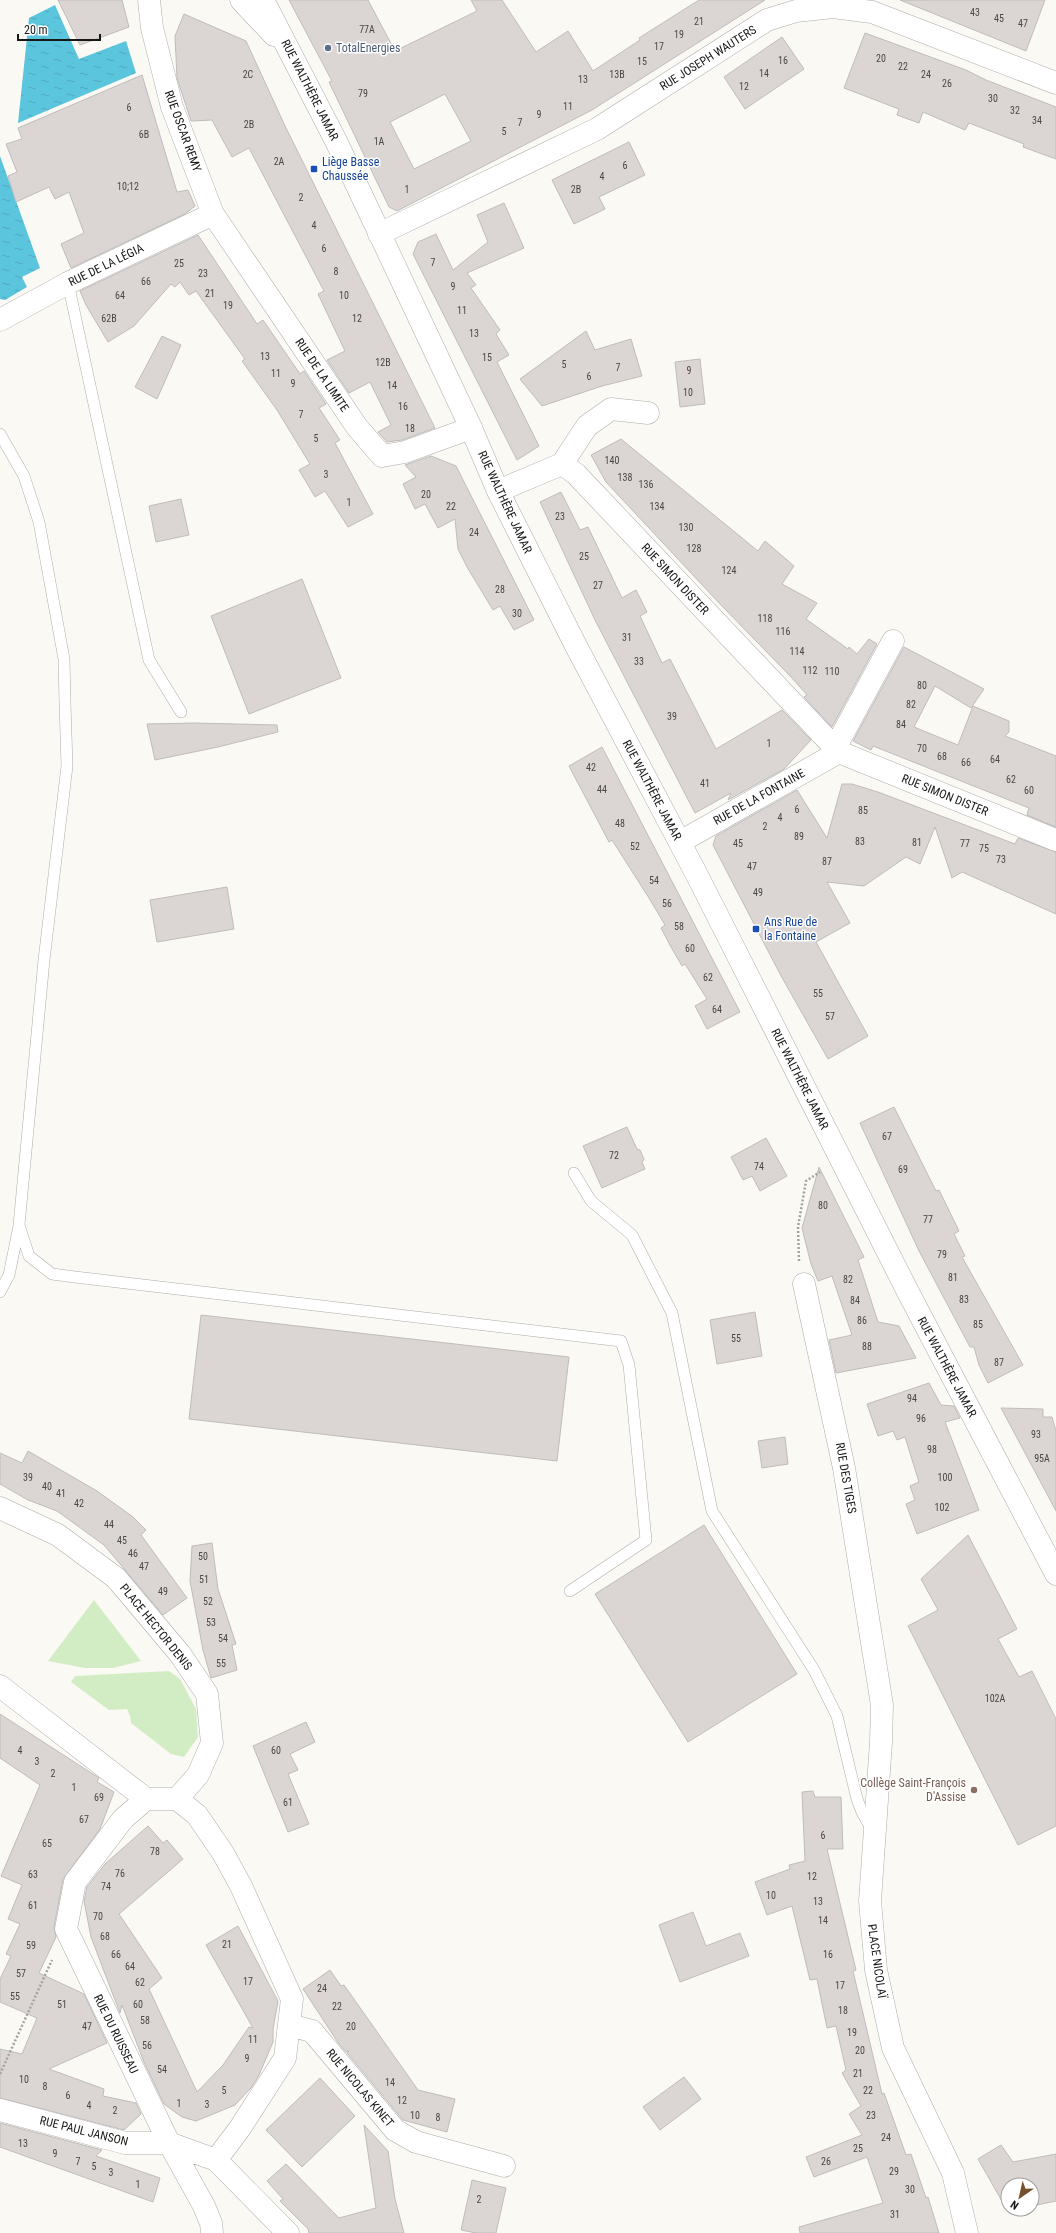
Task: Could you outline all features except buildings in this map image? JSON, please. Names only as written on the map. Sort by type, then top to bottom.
[{"type":"street","name":"RUE OSCAR REMY","points":[[149,0],[152,28],[172,107],[213,214]]},
{"type":"street","points":[[241,0],[288,49]]},
{"type":"street","name":"RUE WALTHÈRE JAMAR","points":[[263,0],[336,141],[471,428],[498,491],[575,644],[680,842],[841,1162],[1056,1574]]},
{"type":"street","name":"RUE JOSEPH WAUTERS","points":[[379,234],[598,128],[767,20],[796,10],[833,7],[872,12],[1056,83]]},
{"type":"street","name":"RUE DE LA LÉGIA","points":[[0,320],[68,283],[213,214]]},
{"type":"street","name":"RUE DE LA LIMITE","points":[[213,214],[357,427],[382,456],[405,452],[471,428]]},
{"type":"street","points":[[498,491],[527,477],[562,464],[587,426],[611,409],[648,413]]},
{"type":"street","name":"RUE SIMON DISTER","points":[[562,464],[576,474],[837,750],[1056,840]]},
{"type":"street","points":[[837,750],[893,641]]},
{"type":"street","name":"RUE DE LA FONTAINE","points":[[680,842],[837,750]]},
{"type":"street","name":"RUE DES TIGES","points":[[804,1284],[843,1460],[878,1673]]},
{"type":"street","name":"PLACE HECTOR DENIS","points":[[0,1508],[58,1535],[116,1578],[180,1654],[207,1694],[212,1742],[198,1775],[176,1799]]},
{"type":"street","name":"PLACE NICOLAÏ","points":[[878,1673],[882,1705],[881,1742],[870,1901],[876,1970],[893,2048],[953,2173],[967,2233]]},
{"type":"street","points":[[0,1686],[146,1798],[176,1799],[196,1815],[223,1853],[241,1886],[292,1999],[285,2058],[240,2128],[216,2160]]},
{"type":"street","name":"RUE DU RUISSEAU","points":[[146,1798],[123,1819],[75,1882],[66,1929],[169,2142],[204,2206],[211,2223],[212,2233]]},
{"type":"street","name":"RUE NICOLAS KINET","points":[[289,2025],[312,2031],[395,2130],[416,2142],[504,2166]]},
{"type":"street","name":"RUE PAUL JANSON","points":[[0,2110],[124,2143],[169,2142]]},
{"type":"street","points":[[169,2142],[216,2160],[288,2233]]},
{"type":"lane","points":[[68,283],[149,660],[181,712]]},
{"type":"lane","points":[[0,434],[24,476],[39,522],[64,660],[67,766],[44,960],[19,1225],[9,1275],[0,1292]]},
{"type":"lane","points":[[574,1174],[591,1201],[632,1234],[672,1313],[712,1511],[814,1670],[837,1716],[862,1812],[874,1834]]},
{"type":"lane","points":[[19,1225],[29,1256],[52,1274],[621,1341],[629,1365],[646,1540],[570,1591]]},
{"type":"path","points":[[804,1284],[798,1262],[798,1227],[806,1181],[841,1162]]},
{"type":"path","points":[[0,2074],[53,1956]]},
{"type":"green space","points":[[94,1600],[141,1661],[113,1668],[85,1668],[48,1661]]},
{"type":"green space","points":[[169,1671],[180,1679],[196,1709],[198,1737],[184,1757],[171,1754],[131,1723],[127,1709],[109,1710],[71,1682],[75,1676]]},
{"type":"water","points":[[55,5],[79,59],[126,41],[136,73],[18,123],[29,18]]},
{"type":"water","points":[[0,156],[40,268],[22,277],[27,287],[5,300],[0,299]]},
{"type":"place","name":"TotalEnergies","points":[[328,48]]},
{"type":"place","name":"Liège Basse Chaussée","points":[[314,169]]},
{"type":"place","name":"Ans Rue de la Fontaine","points":[[756,929]]},
{"type":"place","name":"Collège Saint-François D'Assise","points":[[974,1790]]}]
